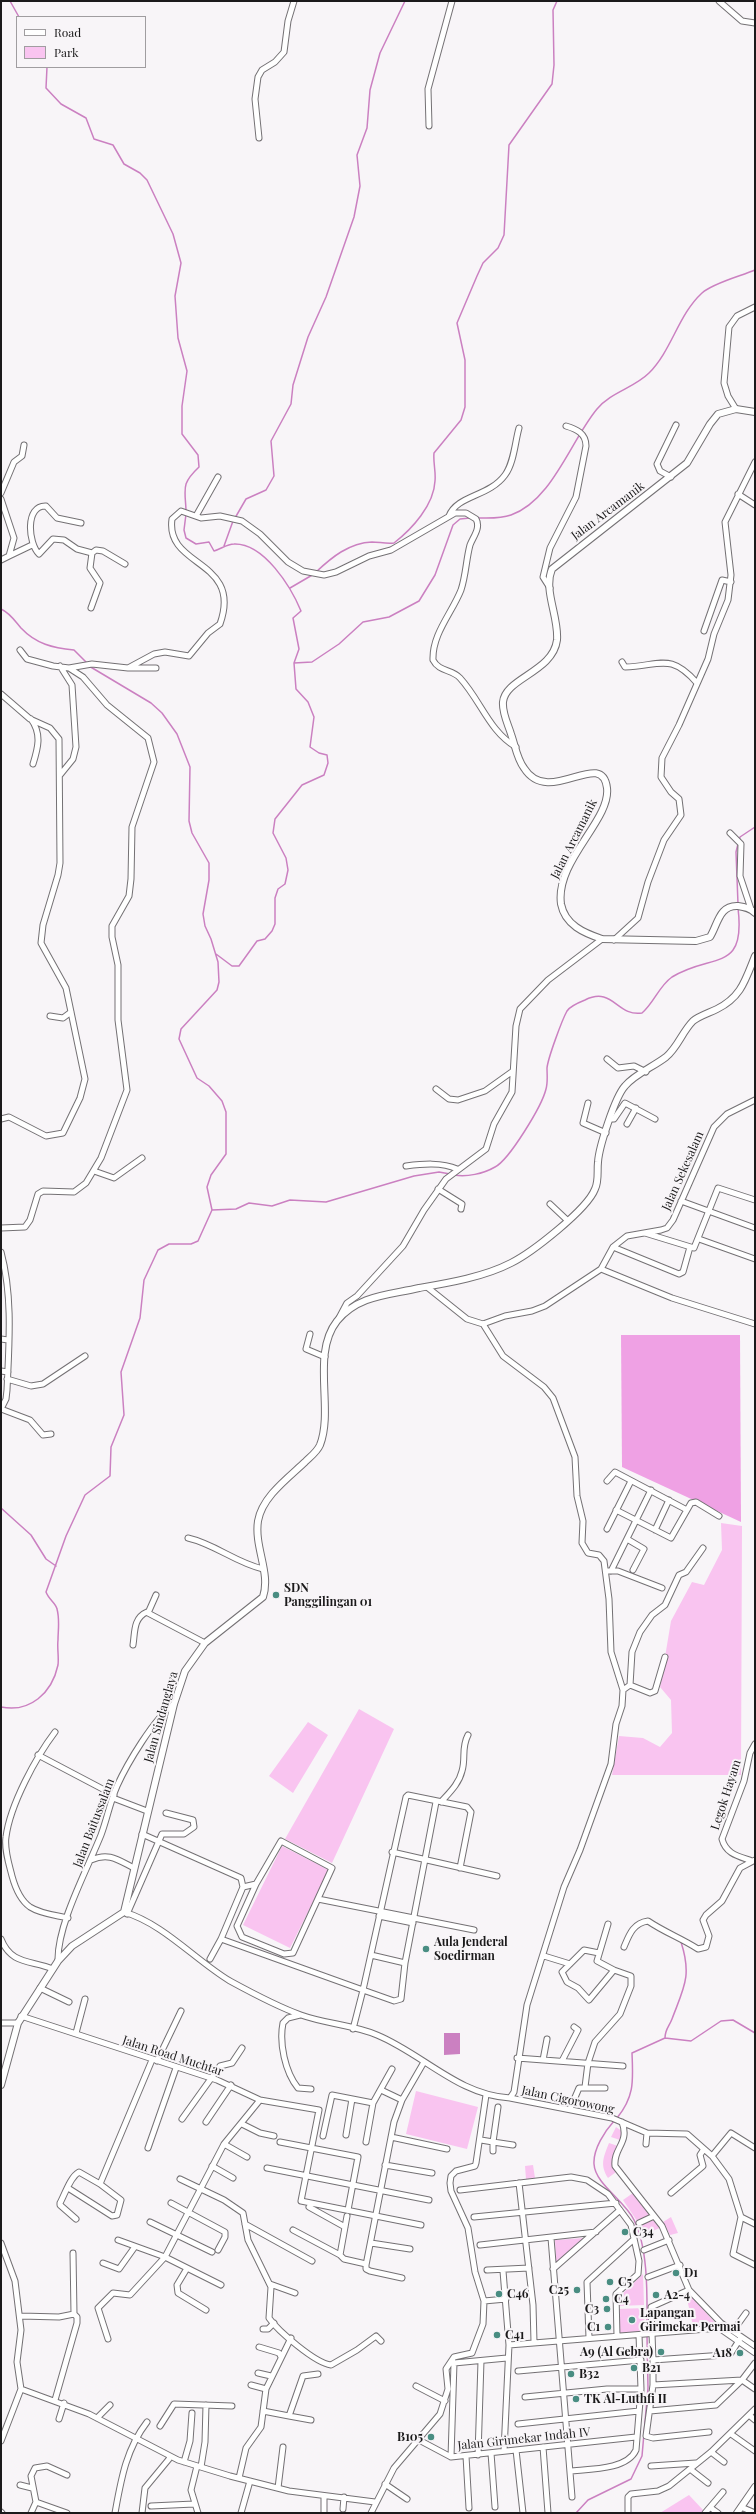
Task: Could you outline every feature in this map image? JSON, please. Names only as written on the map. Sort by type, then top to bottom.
[{"type":"street","points":[[259,138],[255,99],[258,77],[262,70],[275,62],[284,52],[288,21],[294,1]]},
{"type":"street","points":[[429,126],[428,89],[452,1]]},
{"type":"street","points":[[719,1],[742,21],[755,23]]},
{"type":"street","points":[[736,409],[725,390],[724,383],[729,327],[737,316],[755,307]]},
{"type":"street","name":"Jalan Arcamanik","points":[[753,911],[734,906],[727,908],[720,915],[710,937],[704,940],[602,939],[589,935],[574,926],[565,916],[561,897],[562,882],[605,804],[607,787],[604,780],[598,774],[584,773],[562,782],[542,784],[526,772],[505,718],[503,702],[508,692],[542,666],[555,649],[557,631],[550,588],[550,576],[557,564],[670,477],[691,458],[714,418],[723,412],[736,409],[755,412]]},
{"type":"street","points":[[670,477],[660,471],[657,464],[676,425]]},
{"type":"street","points":[[550,588],[543,577],[546,560],[576,497],[586,442],[579,432],[566,426]]},
{"type":"street","points":[[449,516],[455,505],[489,490],[504,476],[511,459],[519,428]]},
{"type":"street","points":[[1,493],[14,462],[22,456],[24,445]]},
{"type":"street","points":[[614,940],[638,918],[664,840],[681,815],[681,804],[664,783],[660,769],[662,758],[697,683],[728,600],[731,582],[725,526],[738,494],[755,462]]},
{"type":"street","points":[[196,516],[218,477]]},
{"type":"street","points":[[738,494],[755,505]]},
{"type":"street","points":[[1,499],[4,518],[14,538],[9,556]]},
{"type":"street","points":[[81,524],[57,518],[46,506],[41,506],[36,509],[32,519],[32,545],[40,554],[51,540],[62,539],[77,549],[92,554]]},
{"type":"street","points":[[128,668],[158,653],[173,652],[184,657],[189,656],[208,633],[220,624],[223,604],[222,586],[217,577],[182,550],[173,533],[171,525],[174,515],[186,512],[206,518],[220,516],[242,521],[260,534],[288,562],[303,571],[324,575],[336,572],[369,556],[391,550],[449,516],[460,512],[466,513],[476,519],[477,527],[468,553],[461,590],[439,634],[433,650],[433,660],[441,669],[459,677],[498,734],[516,748]]},
{"type":"street","points":[[1,560],[32,545]]},
{"type":"street","points":[[91,608],[100,583],[90,568],[92,554],[96,550],[103,551],[125,564]]},
{"type":"street","points":[[704,631],[722,580],[731,582]]},
{"type":"street","points":[[1,1228],[25,1227],[30,1220],[38,1194],[43,1191],[74,1192],[86,1183],[94,1171],[127,1090],[118,1020],[118,965],[112,937],[112,926],[129,896],[132,879],[132,827],[154,762],[148,738],[107,705],[83,676],[69,668],[27,658],[20,650]]},
{"type":"street","points":[[622,662],[625,667],[670,662],[689,674],[697,683]]},
{"type":"street","points":[[69,668],[92,664],[128,668],[156,668]]},
{"type":"street","points":[[59,776],[73,759],[76,747],[72,686],[60,666]]},
{"type":"street","points":[[1,694],[30,719],[37,728],[37,749],[33,764]]},
{"type":"street","points":[[1,1120],[9,1117],[46,1136],[55,1136],[66,1130],[85,1086],[85,1079],[66,988],[41,943],[43,925],[58,875],[60,863],[60,739],[50,728],[30,719]]},
{"type":"street","points":[[730,833],[741,844],[740,876],[753,911]]},
{"type":"street","points":[[337,1322],[347,1303],[357,1296],[403,1246],[438,1190],[457,1169],[474,1160],[486,1150],[494,1124],[512,1092],[516,1052],[516,1026],[520,1009],[548,980],[602,939]]},
{"type":"street","points":[[427,1287],[496,1269],[510,1263],[528,1252],[590,1199],[595,1189],[598,1161],[620,1092],[627,1084],[646,1072],[674,1049],[695,1019],[733,1000],[740,991],[755,956]]},
{"type":"street","points":[[50,1016],[63,1018],[71,1012]]},
{"type":"street","points":[[607,1059],[618,1068],[634,1066],[646,1072]]},
{"type":"street","points":[[436,1089],[449,1098],[458,1100],[485,1091],[513,1071]]},
{"type":"street","name":"Jalan Sekesalam","points":[[483,1324],[505,1316],[532,1311],[545,1306],[601,1270],[613,1247],[627,1236],[667,1228],[673,1220],[714,1127],[727,1114],[755,1100]]},
{"type":"street","points":[[588,1103],[583,1123],[606,1133]]},
{"type":"street","points":[[611,1119],[614,1119],[625,1103],[655,1119]]},
{"type":"street","points":[[627,1124],[636,1108]]},
{"type":"street","points":[[94,1171],[114,1178],[142,1158]]},
{"type":"street","points":[[406,1166],[420,1164],[444,1165],[457,1169]]},
{"type":"street","points":[[642,1232],[695,1248],[718,1188],[755,1200]]},
{"type":"street","points":[[438,1190],[462,1204],[461,1209]]},
{"type":"street","points":[[681,1201],[755,1228]]},
{"type":"street","points":[[550,1204],[567,1220]]},
{"type":"street","points":[[699,1239],[755,1259]]},
{"type":"street","points":[[613,1247],[679,1274],[683,1272],[690,1247]]},
{"type":"street","points":[[1,1252],[9,1284],[8,1379],[6,1399],[1,1409],[30,1420],[43,1435],[51,1434]]},
{"type":"street","points":[[601,1270],[672,1298],[755,1324]]},
{"type":"street","points":[[427,1287],[467,1319],[483,1324],[503,1356],[544,1387],[553,1398],[575,1457],[577,1496],[583,1521],[582,1543],[588,1553],[603,1558],[609,1599],[611,1652],[623,1690],[611,1764],[562,1894],[544,1956],[527,2005],[517,2058],[515,2089],[510,2098]]},
{"type":"street","name":"Jalan Sindanglaya","points":[[126,1913],[134,1868],[147,1811],[174,1704],[184,1671],[205,1643],[263,1597],[265,1576],[257,1539],[258,1520],[261,1509],[267,1500],[320,1444],[323,1427],[325,1357],[331,1334],[337,1322],[360,1302],[427,1287]]},
{"type":"street","points":[[310,1334],[306,1349],[325,1357]]},
{"type":"street","points":[[1,1339],[8,1340]]},
{"type":"street","points":[[8,1379],[31,1386],[43,1384],[84,1356]]},
{"type":"street","points":[[1,1371],[8,1372]]},
{"type":"street","points":[[607,1481],[615,1472],[687,1510]]},
{"type":"street","points":[[607,1529],[631,1481]]},
{"type":"street","points":[[611,1570],[650,1490]]},
{"type":"street","points":[[655,1530],[669,1500]]},
{"type":"street","points":[[616,1510],[671,1538],[674,1536],[692,1503],[696,1502],[719,1516]]},
{"type":"street","points":[[188,1538],[202,1541],[236,1560],[263,1569]]},
{"type":"street","points":[[627,1539],[642,1547],[643,1551],[633,1570]]},
{"type":"street","points":[[630,1685],[632,1652],[640,1632],[652,1615],[665,1605],[679,1575],[686,1572],[703,1548]]},
{"type":"street","points":[[605,1572],[611,1570],[662,1588]]},
{"type":"street","points":[[133,1645],[135,1628],[140,1617],[147,1612],[156,1595]]},
{"type":"street","points":[[147,1612],[205,1643]]},
{"type":"street","points":[[630,1685],[650,1693],[654,1691],[665,1658]]},
{"type":"street","points":[[623,1690],[630,1685]]},
{"type":"street","name":"Jalan Baitussalam","points":[[58,1961],[58,1949],[68,1918],[114,1796],[143,1740],[168,1708],[174,1704]]},
{"type":"street","points":[[55,1732],[38,1755],[8,1827],[6,1837],[8,1861],[15,1886],[26,1904],[42,1913],[68,1918]]},
{"type":"street","points":[[221,1938],[397,2002],[401,1999],[405,1962],[413,1920],[439,1802],[460,1780],[463,1770],[463,1743],[468,1735]]},
{"type":"street","name":"Legok Hayam","points":[[753,1861],[731,1854],[724,1846],[722,1839],[744,1781],[750,1753],[755,1744]]},
{"type":"street","points":[[38,1755],[114,1796],[147,1811]]},
{"type":"street","points":[[353,2029],[371,1955],[392,1852],[406,1797],[468,1807],[471,1812],[460,1868]]},
{"type":"street","points":[[1,2085],[18,2022],[58,1961],[72,1946],[126,1913],[158,1840],[164,1833],[184,1834],[194,1827],[193,1820],[166,1813]]},
{"type":"street","points":[[142,1834],[237,1874],[241,1878],[243,1887],[221,1938],[210,1959]]},
{"type":"street","points":[[281,1841],[332,1868],[293,1953],[284,1954],[242,1937],[237,1926],[256,1884],[281,1841]]},
{"type":"street","points":[[392,1852],[497,1876]]},
{"type":"street","points":[[91,1860],[101,1855],[113,1857],[134,1868]]},
{"type":"street","points":[[624,1947],[630,1932],[640,1922],[648,1920],[666,1933],[685,1941],[698,1949],[706,1947],[709,1936],[704,1920],[706,1915],[722,1901],[740,1868],[753,1861]]},
{"type":"street","points":[[243,1887],[256,1884]]},
{"type":"street","points":[[318,1899],[380,1914],[474,1930]]},
{"type":"street","name":"Jalan Cigorowong","points":[[126,1913],[177,1940],[230,1981],[300,2015],[376,2035],[424,2062],[455,2082],[486,2096],[510,2098],[612,2118],[647,2133],[687,2134],[712,2156],[728,2179],[741,2217]]},
{"type":"street","points":[[585,2087],[588,2063],[595,2042],[620,2014],[631,1986],[631,1976],[597,1962],[608,1924]]},
{"type":"street","points":[[1,1939],[9,1954],[24,1962],[53,1969]]},
{"type":"street","points":[[599,1953],[584,1950],[562,1974],[567,1982],[578,1988],[589,2000],[614,1970]]},
{"type":"street","points":[[371,1955],[405,1962]]},
{"type":"street","points":[[544,1956],[570,1964]]},
{"type":"street","points":[[40,1988],[69,2002]]},
{"type":"street","points":[[76,2033],[84,1999]]},
{"type":"street","points":[[100,2184],[154,2060],[181,2011]]},
{"type":"street","points":[[300,2015],[288,2018],[283,2023],[283,2049],[286,2064],[298,2088],[311,2089]]},
{"type":"street","name":"Jalan Road Muchtar","points":[[21,2016],[231,2085],[260,2100],[319,2110],[312,2148]]},
{"type":"street","points":[[1,2023],[18,2022]]},
{"type":"street","points":[[562,2061],[578,2030],[574,2027]]},
{"type":"street","points":[[543,2060],[547,2039]]},
{"type":"street","points":[[182,2119],[210,2078],[221,2066],[232,2063],[242,2048]]},
{"type":"street","points":[[517,2058],[623,2066]]},
{"type":"street","points":[[402,2278],[370,2272],[366,2268],[366,2264],[391,2137],[402,2100],[424,2062]]},
{"type":"street","points":[[148,2148],[176,2068]]},
{"type":"street","points":[[366,2142],[373,2103],[392,2069]]},
{"type":"street","points":[[206,2122],[231,2085]]},
{"type":"street","points":[[570,2109],[578,2089],[585,2087],[605,2088]]},
{"type":"street","points":[[381,2090],[402,2100]]},
{"type":"street","points":[[323,2136],[332,2095],[373,2103]]},
{"type":"street","points":[[371,2513],[375,2502],[394,2468],[437,2419],[448,2388],[446,2369],[454,2357],[472,2353],[475,2348],[482,2324],[484,2301],[475,2272],[468,2228],[451,2191],[450,2183],[451,2176],[456,2171],[475,2166],[481,2140],[486,2096]]},
{"type":"street","points":[[346,2135],[352,2099]]},
{"type":"street","points":[[108,2338],[98,2308],[113,2293],[130,2295],[165,2257],[189,2212],[199,2189],[224,2144],[242,2124],[260,2100]]},
{"type":"street","points":[[493,2151],[498,2107]]},
{"type":"street","points":[[622,2122],[626,2135],[617,2156],[615,2166],[654,2216],[670,2240],[688,2290],[720,2325],[755,2353]]},
{"type":"street","points":[[242,2124],[260,2133],[274,2136]]},
{"type":"street","points":[[646,2144],[647,2133]]},
{"type":"street","points":[[712,2156],[731,2133],[755,2148]]},
{"type":"street","points":[[391,2137],[447,2149]]},
{"type":"street","points":[[481,2140],[513,2145]]},
{"type":"street","points":[[280,2142],[358,2157],[340,2255]]},
{"type":"street","points":[[224,2144],[247,2157]]},
{"type":"street","points":[[312,2148],[301,2201],[348,2213],[376,2216],[421,2225]]},
{"type":"street","points":[[671,2193],[703,2166],[700,2155],[704,2149]]},
{"type":"street","points":[[385,2165],[432,2173]]},
{"type":"street","points":[[212,2166],[233,2178]]},
{"type":"street","points":[[267,2168],[429,2200]]},
{"type":"street","points":[[68,2188],[115,2216],[121,2200],[100,2184],[79,2172],[68,2188],[60,2205],[76,2219]]},
{"type":"street","points":[[460,2190],[578,2177],[597,2186],[616,2203],[631,2225],[639,2270],[638,2274],[616,2294],[617,2336]]},
{"type":"street","points":[[180,2179],[238,2207],[243,2213],[248,2240],[270,2284],[269,2318],[291,2338],[323,2363],[331,2365],[352,2354],[376,2336],[381,2341]]},
{"type":"street","points":[[519,2183],[524,2241],[529,2268],[534,2342]]},
{"type":"street","points":[[171,2203],[225,2232],[225,2237],[218,2250]]},
{"type":"street","points":[[474,2217],[616,2203]]},
{"type":"street","points":[[309,2207],[345,2227]]},
{"type":"street","points":[[554,2269],[620,2210]]},
{"type":"street","points":[[639,2223],[654,2216]]},
{"type":"street","points":[[755,2224],[741,2217],[733,2254],[755,2265]]},
{"type":"street","points":[[150,2222],[212,2252]]},
{"type":"street","points":[[245,2224],[312,2261]]},
{"type":"street","points":[[293,2230],[340,2255],[344,2259],[366,2264]]},
{"type":"street","points":[[480,2245],[596,2232]]},
{"type":"street","points":[[551,2238],[572,2496]]},
{"type":"street","points":[[589,2338],[585,2288],[587,2282],[634,2239]]},
{"type":"street","points":[[118,2240],[134,2248],[165,2257],[186,2270],[221,2285]]},
{"type":"street","points":[[644,2250],[670,2240]]},
{"type":"street","points":[[1,2243],[15,2281],[21,2316],[21,2330],[17,2362],[21,2389],[1,2441]]},
{"type":"street","points":[[371,2243],[410,2249]]},
{"type":"street","points":[[103,2262],[117,2271],[134,2248]]},
{"type":"street","points":[[55,2400],[77,2323],[77,2316],[74,2314],[73,2253]]},
{"type":"street","points":[[648,2277],[680,2265]]},
{"type":"street","points":[[487,2270],[503,2271],[529,2268]]},
{"type":"street","points":[[186,2270],[177,2284],[178,2293],[206,2310]]},
{"type":"street","points":[[503,2271],[509,2345],[507,2358],[504,2451]]},
{"type":"street","points":[[270,2284],[295,2293]]},
{"type":"street","points":[[570,2471],[614,2465],[629,2460],[636,2450],[641,2388],[641,2360],[652,2305],[688,2290]]},
{"type":"street","points":[[484,2301],[506,2299]]},
{"type":"street","points":[[733,2331],[746,2313]]},
{"type":"street","points":[[21,2316],[59,2317],[74,2314]]},
{"type":"street","points":[[263,2329],[268,2329],[274,2323]]},
{"type":"street","points":[[509,2345],[559,2340],[646,2335],[720,2325],[733,2331],[739,2339],[754,2344]]},
{"type":"street","points":[[646,2335],[653,2360],[653,2385],[646,2431],[648,2437],[709,2432]]},
{"type":"street","points":[[239,2478],[246,2448],[259,2432],[266,2389],[271,2376],[291,2338]]},
{"type":"street","points":[[653,2360],[724,2355],[731,2353],[739,2339]]},
{"type":"street","points":[[259,2347],[279,2353],[281,2357]]},
{"type":"street","points":[[451,2457],[453,2366],[456,2361],[482,2361],[507,2358]]},
{"type":"street","points":[[518,2371],[641,2360]]},
{"type":"street","points":[[478,2455],[482,2361]]},
{"type":"street","points":[[650,2411],[716,2405],[742,2380],[755,2363]]},
{"type":"street","points":[[258,2373],[271,2376]]},
{"type":"street","points":[[288,2416],[303,2376],[318,2374]]},
{"type":"street","points":[[653,2385],[742,2380],[755,2389]]},
{"type":"street","points":[[251,2385],[266,2389]]},
{"type":"street","points":[[416,2386],[445,2400]]},
{"type":"street","points":[[526,2397],[641,2388]]},
{"type":"street","points":[[21,2389],[64,2403],[97,2418],[170,2456],[199,2467],[278,2488],[324,2496],[344,2497],[375,2502]]},
{"type":"street","points":[[58,2419],[64,2403]]},
{"type":"street","points":[[160,2426],[174,2404],[232,2406]]},
{"type":"street","points":[[97,2418],[110,2405]]},
{"type":"street","points":[[198,2513],[194,2504],[191,2490],[199,2467],[205,2442],[206,2405]]},
{"type":"street","points":[[628,2513],[630,2495],[663,2490],[711,2452],[755,2409]]},
{"type":"street","points":[[263,2411],[311,2420]]},
{"type":"street","points":[[518,2424],[639,2411]]},
{"type":"street","points":[[184,2462],[190,2441],[192,2412]]},
{"type":"street","points":[[749,2415],[755,2420]]},
{"type":"street","points":[[115,2513],[124,2465],[135,2437],[147,2422]]},
{"type":"street","points":[[731,2434],[755,2451]]},
{"type":"street","name":"Jalan Girimekar Indah IV","points":[[418,2440],[451,2457],[636,2437]]},
{"type":"street","points":[[278,2488],[284,2447]]},
{"type":"street","points":[[543,2447],[548,2512]]},
{"type":"street","points":[[516,2450],[523,2513]]},
{"type":"street","points":[[711,2452],[724,2462]]},
{"type":"street","points":[[491,2453],[495,2507]]},
{"type":"street","points":[[142,2513],[145,2488],[170,2456]]},
{"type":"street","points":[[466,2456],[469,2508]]},
{"type":"street","points":[[651,2466],[696,2464]]},
{"type":"street","points":[[31,2513],[36,2502],[32,2488],[31,2476],[39,2466],[47,2466],[67,2475]]},
{"type":"street","points":[[690,2469],[708,2483]]},
{"type":"street","points":[[241,2513],[250,2481]]},
{"type":"street","points":[[385,2484],[407,2499]]},
{"type":"street","points":[[20,2485],[32,2488]]},
{"type":"street","points":[[755,2487],[739,2510],[755,2513]]},
{"type":"street","points":[[705,2513],[711,2508],[723,2492]]},
{"type":"street","points":[[324,2496],[324,2513]]},
{"type":"street","points":[[343,2509],[344,2497]]},
{"type":"street","points":[[36,2502],[67,2513]]},
{"type":"street","points":[[150,2506],[194,2504]]},
{"type":"street","points":[[711,2508],[718,2513]]},
{"type":"green space","points":[[721,1523],[742,1526],[741,1775],[612,1775],[619,1736],[643,1738],[660,1747],[672,1733],[671,1700],[660,1687],[671,1621],[692,1582],[704,1585],[722,1550]]},
{"type":"green space","points":[[359,1709],[394,1729],[332,1863],[285,1839]]},
{"type":"green space","points":[[308,1722],[328,1735],[293,1793],[269,1776]]},
{"type":"green space","points":[[282,1846],[329,1870],[290,1948],[243,1925]]},
{"type":"green space","points":[[416,2091],[478,2107],[467,2149],[406,2134]]},
{"type":"green space","points":[[616,2127],[623,2132],[620,2140],[611,2137]]},
{"type":"green space","points":[[609,2143],[618,2146],[612,2164],[616,2172],[608,2178],[604,2169],[603,2161]]},
{"type":"green space","points":[[533,2165],[535,2178],[526,2179],[525,2166]]},
{"type":"green space","points":[[633,2193],[650,2215],[637,2221],[623,2200]]},
{"type":"green space","points":[[671,2217],[678,2233],[670,2235],[663,2222]]},
{"type":"green space","points":[[654,2220],[660,2228],[643,2235],[640,2225]]},
{"type":"green space","points":[[584,2238],[556,2263],[555,2240]]},
{"type":"green space","points":[[643,2274],[644,2305],[618,2306],[618,2298]]},
{"type":"green space","points":[[692,2297],[717,2325],[693,2326],[687,2299]]},
{"type":"green space","name":"Lapangan Girimekar Permai","points":[[644,2308],[645,2332],[620,2333],[618,2309]]},
{"type":"green space","points":[[689,2495],[704,2511],[703,2513],[660,2513]]},
{"type":"shaded area","points":[[621,1335],[740,1335],[741,1522],[622,1467]]},
{"type":"shaded area","points":[[444,2033],[460,2033],[460,2054],[444,2055]]},
{"type":"waterway","points":[[10,1],[18,16]]},
{"type":"waterway","points":[[235,518],[246,499],[266,490],[274,476],[271,441],[291,404],[293,385],[308,337],[326,297],[354,217],[360,186],[357,155],[367,128],[370,90],[380,53],[405,1]]},
{"type":"waterway","points":[[316,572],[335,556],[356,545],[372,542],[394,543],[415,524],[431,499],[435,481],[434,453],[461,420],[465,407],[465,360],[457,323],[483,263],[498,248],[504,235],[509,145],[552,84],[554,65],[553,10],[557,1]]},
{"type":"waterway","points":[[47,68],[46,88],[61,104],[86,118],[94,139],[113,145],[124,164],[140,173],[147,180],[173,234],[181,263],[175,296],[178,338],[187,371],[182,406],[182,434],[198,455],[199,467],[189,478],[185,487],[186,510]]},
{"type":"waterway","points":[[478,518],[499,518],[511,515],[525,508],[538,497],[560,468],[597,409],[609,398],[637,383],[657,364],[687,312],[702,293],[720,283],[755,270]]},
{"type":"waterway","points":[[186,514],[184,530],[186,538],[196,544],[209,542],[214,551],[234,544],[245,546],[256,551],[266,558],[275,568],[291,590],[301,611],[293,618],[299,649],[294,663],[296,689],[308,702],[314,717],[310,747],[319,753],[327,755],[328,763],[324,775],[302,785],[275,819],[273,833],[286,858],[288,870],[285,884],[278,889],[275,898],[275,924],[272,931],[265,939],[257,941],[239,966],[232,966],[216,954]]},
{"type":"waterway","points":[[294,663],[312,662],[339,644],[363,622],[389,617],[419,601],[435,575],[453,525],[460,519],[470,518]]},
{"type":"waterway","points":[[224,546],[233,521]]},
{"type":"waterway","points":[[290,588],[314,574]]},
{"type":"waterway","points":[[1,609],[10,615],[21,628],[33,638],[45,644],[74,650],[87,663]]},
{"type":"waterway","points":[[1,1707],[12,1708],[30,1704],[45,1692],[55,1675],[58,1665],[59,1625],[56,1607],[46,1592],[66,1536],[85,1495],[110,1476],[111,1447],[124,1415],[121,1372],[140,1318],[144,1280],[158,1250],[169,1244],[191,1244],[198,1241],[212,1210],[207,1187],[211,1175],[226,1154],[226,1112],[222,1101],[209,1086],[197,1078],[179,1039],[181,1029],[217,990],[219,982],[218,962],[211,939],[205,926],[203,914],[209,880],[209,863],[192,833],[189,821],[190,767],[177,734],[162,713],[151,703],[89,666]]},
{"type":"waterway","points":[[739,841],[740,837],[755,827]]},
{"type":"waterway","points":[[738,844],[736,852],[738,904]]},
{"type":"waterway","points":[[454,1175],[464,1176],[475,1174],[495,1167],[516,1144],[532,1119],[543,1097],[547,1086],[547,1068],[550,1056],[568,1009],[585,1000],[594,997],[602,997],[609,999],[626,1011],[642,1013],[667,981],[672,977],[700,965],[723,958],[731,952],[737,943],[739,929],[738,908]]},
{"type":"waterway","points":[[212,1210],[236,1209],[249,1203],[272,1206],[290,1200],[326,1202],[414,1176],[439,1172],[450,1174]]},
{"type":"waterway","points":[[1,1508],[31,1535],[46,1559],[56,1566]]},
{"type":"waterway","points":[[665,2038],[666,2030],[671,2022],[685,1981],[686,1964],[681,1942]]},
{"type":"waterway","points":[[617,2118],[627,2102],[632,2087],[632,2053],[665,2038],[691,2041],[721,2021],[733,2020],[755,2033]]},
{"type":"waterway","points":[[614,2121],[603,2135],[595,2152],[594,2164],[599,2179],[630,2213],[639,2232],[645,2260],[647,2332]]},
{"type":"waterway","points":[[576,2513],[588,2500],[631,2479],[642,2456],[648,2388],[647,2336]]},
{"type":"waterway","points":[[426,2513],[432,2513]]},
{"type":"waterway","points":[[465,2513],[504,2513]]},
{"type":"place","name":"SDN Panggilingan 01","points":[[276,1595]]},
{"type":"place","name":"Aula Jenderal Soedirman","points":[[426,1949]]},
{"type":"place","name":"C34","points":[[625,2232]]},
{"type":"place","name":"D1","points":[[676,2273]]},
{"type":"place","name":"C5","points":[[610,2282]]},
{"type":"place","name":"C25","points":[[577,2290]]},
{"type":"place","name":"C46","points":[[499,2294]]},
{"type":"place","name":"A2-4","points":[[656,2295]]},
{"type":"place","name":"C4","points":[[606,2299]]},
{"type":"place","name":"C3","points":[[607,2309]]},
{"type":"place","name":"Lapangan Girimekar Permai","points":[[632,2320]]},
{"type":"place","name":"C1","points":[[608,2327]]},
{"type":"place","name":"C41","points":[[497,2335]]},
{"type":"place","name":"A9 (Al Gebra)","points":[[661,2352]]},
{"type":"place","name":"A18","points":[[740,2353]]},
{"type":"place","name":"B21","points":[[634,2368]]},
{"type":"place","name":"B32","points":[[571,2374]]},
{"type":"place","name":"TK Al-Luthfi II","points":[[576,2399]]},
{"type":"place","name":"B105","points":[[431,2437]]}]
